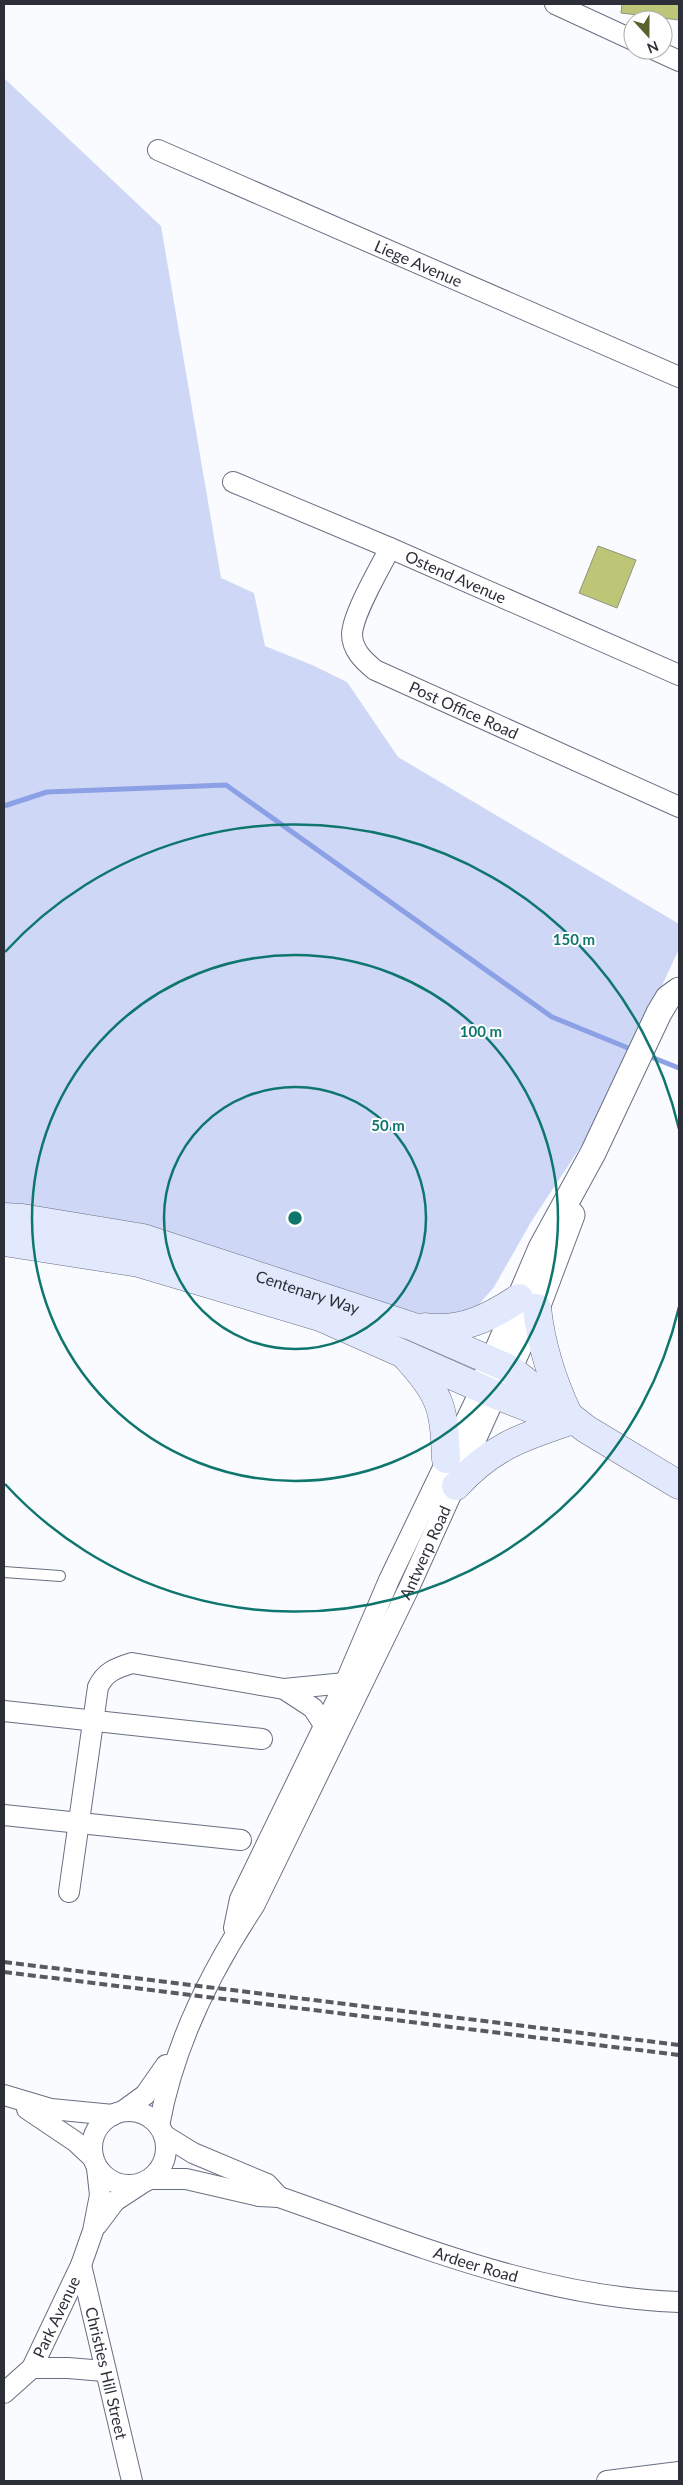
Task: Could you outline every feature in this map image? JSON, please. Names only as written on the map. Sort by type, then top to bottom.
[{"type":"main road","name":"Centenary Way","points":[[4,1217],[22,1218],[142,1238],[411,1326],[501,1365],[573,1422],[679,1485]]},
{"type":"main road","name":"Centenary Way","points":[[4,1242],[139,1263],[320,1317],[488,1392],[573,1422]]},
{"type":"main road","points":[[411,1326],[454,1329],[528,1303],[540,1331],[560,1397],[573,1422],[507,1444],[475,1466],[456,1486]]},
{"type":"main road","points":[[405,1355],[433,1388],[439,1401],[445,1427],[446,1459]]},
{"type":"street","points":[[555,4],[623,35]]},
{"type":"street","name":"Liege Avenue","points":[[158,150],[679,377]]},
{"type":"street","name":"Ostend Avenue","points":[[233,482],[390,548],[679,675]]},
{"type":"street","name":"Post Office Road","points":[[390,548],[358,615],[352,634],[354,646],[361,659],[374,670],[679,807]]},
{"type":"street","name":"Antwerp Road","points":[[231,1939],[240,1899],[345,1684],[389,1580],[446,1459],[488,1392],[501,1365],[528,1303],[541,1248],[593,1153],[668,998],[679,990]]},
{"type":"street","name":"Antwerp Road","points":[[161,2131],[167,2084],[186,2034],[231,1939],[254,1906],[456,1486],[488,1392]]},
{"type":"street","points":[[69,1892],[98,1687],[103,1676],[132,1663],[284,1689],[345,1684]]},
{"type":"street","points":[[284,1689],[313,1708],[324,1724]]},
{"type":"street","points":[[4,1711],[262,1739]]},
{"type":"street","points":[[4,1815],[241,1840]]},
{"type":"street","name":"Antwerp Road","points":[[118,2113],[136,2104],[154,2085],[186,2034]]},
{"type":"street","points":[[4,2095],[51,2109],[144,2114],[161,2131],[166,2145],[162,2164],[146,2181],[132,2185],[112,2182],[65,2133],[4,2095]]},
{"type":"street","points":[[95,2163],[92,2139],[97,2129],[118,2113]]},
{"type":"street","name":"Ardeer Road","points":[[161,2131],[206,2159],[267,2184],[279,2197]]},
{"type":"street","name":"Park Avenue","points":[[4,2393],[32,2368],[80,2265],[93,2231],[100,2195],[95,2163]]},
{"type":"street","name":"Ardeer Road","points":[[146,2181],[186,2179],[259,2196],[279,2197],[480,2268],[530,2282],[584,2293],[640,2301],[679,2302]]},
{"type":"street","name":"Park Avenue","points":[[93,2231],[115,2202],[146,2181]]},
{"type":"street","name":"Christies Hill Street","points":[[80,2265],[132,2481]]},
{"type":"street","points":[[32,2368],[104,2371]]},
{"type":"street","points":[[607,2481],[679,2472]]},
{"type":"lane","points":[[4,1572],[60,1576]]},
{"type":"shaded area","points":[[4,78],[161,226],[221,578],[254,593],[265,646],[347,682],[398,757],[679,924],[679,949],[601,1116],[531,1222],[494,1287],[475,1309],[431,1317],[110,1218],[4,1203]]},
{"type":"building","points":[[622,4],[679,4],[679,20],[673,19],[673,10],[623,10],[623,13],[621,13]]},
{"type":"building","points":[[598,546],[636,560],[617,608],[579,593]]},
{"type":"waterway","points":[[4,806],[47,792],[226,785],[552,1017],[633,1050]]},
{"type":"waterway","points":[[646,1055],[679,1068]]},
{"type":"railway","points":[[4,1962],[679,2045]]},
{"type":"railway","points":[[4,1972],[679,2055]]}]
